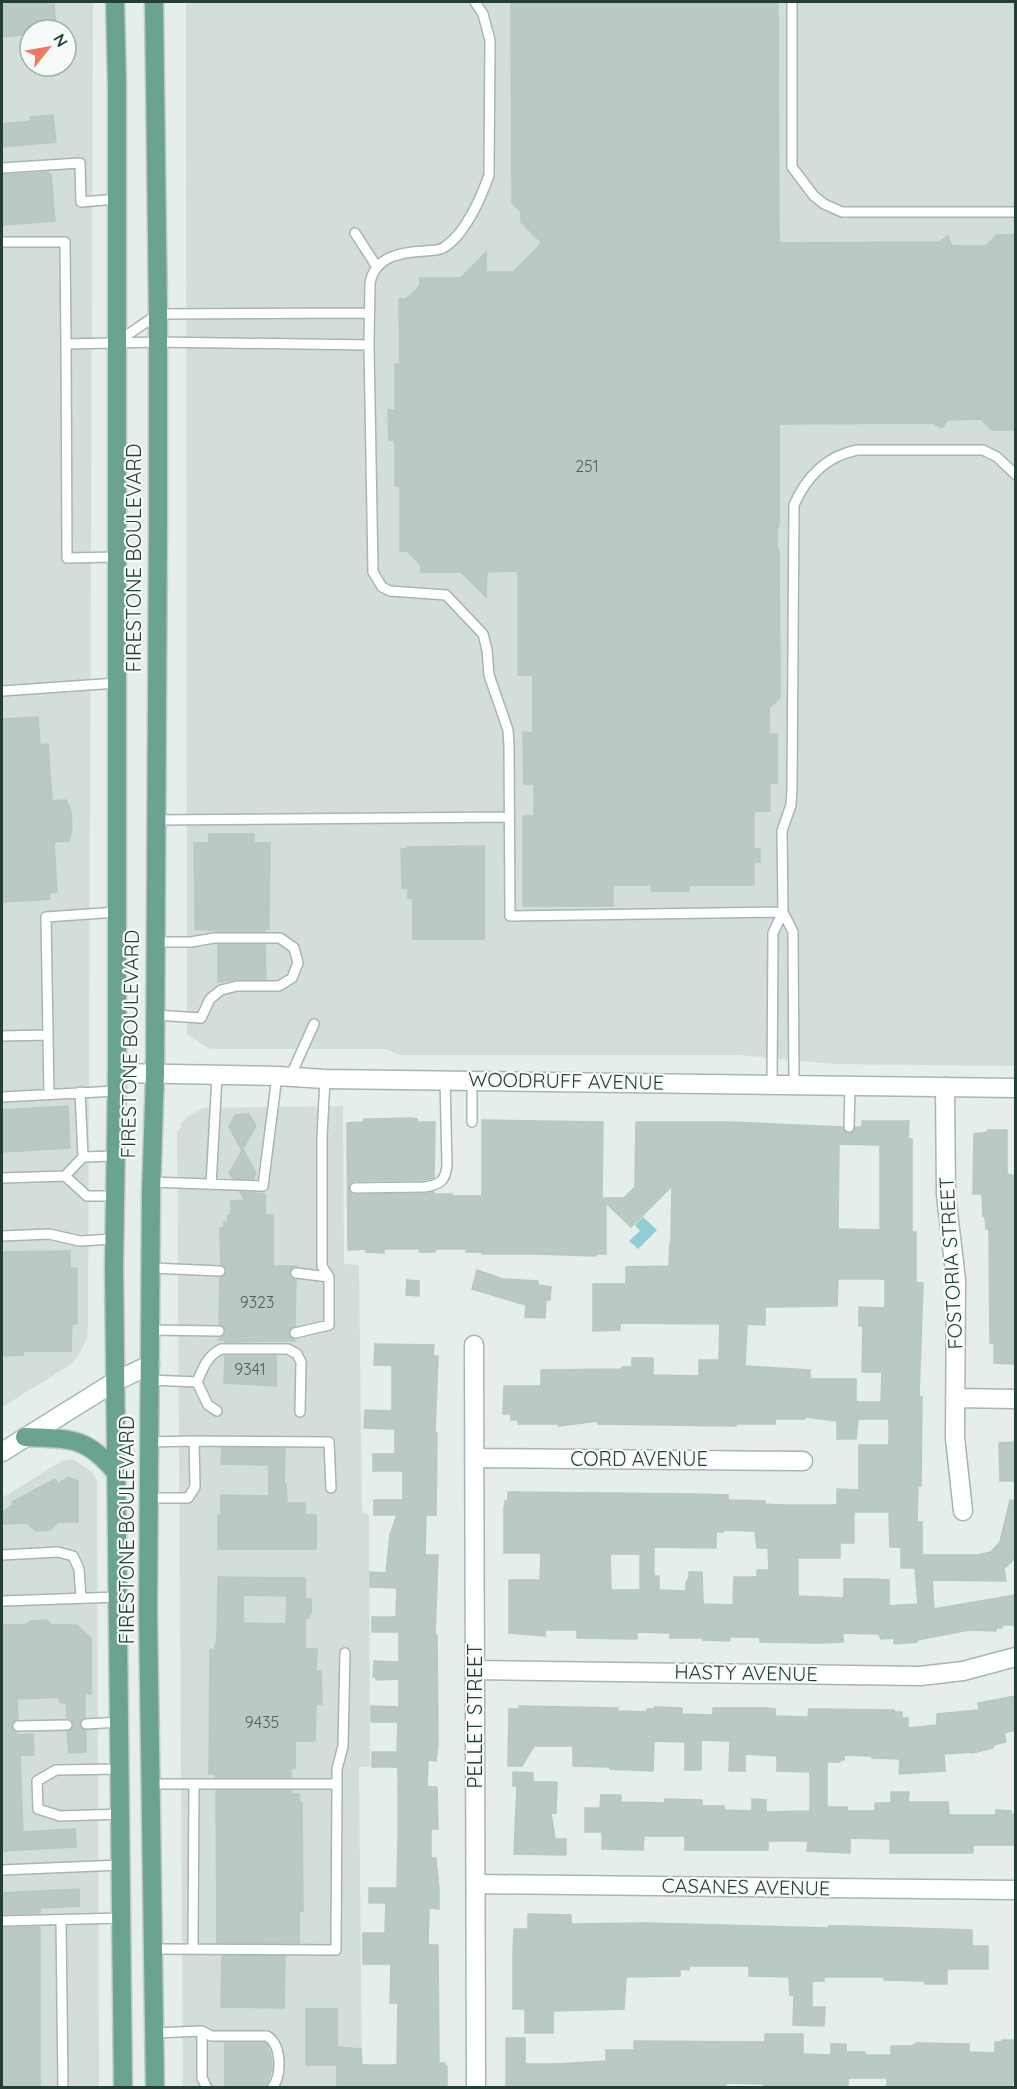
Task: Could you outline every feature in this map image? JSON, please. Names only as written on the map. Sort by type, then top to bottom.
[{"type":"main road","name":"FIRESTONE BOULEVARD","points":[[115,2],[117,912],[114,1239],[123,2088]]},
{"type":"main road","name":"FIRESTONE BOULEVARD","points":[[153,2],[158,314],[158,520],[155,1073],[151,1182],[149,1498],[150,1784],[155,2088]]},
{"type":"main road","points":[[26,1437],[65,1438],[92,1448],[117,1474]]},
{"type":"street","name":"WOODRUFF AVENUE","points":[[116,1082],[155,1073],[325,1079],[1016,1088]]},
{"type":"street","name":"FOSTORIA STREET","points":[[945,1087],[946,1195],[956,1280],[955,1438],[963,1511]]},
{"type":"street","name":"PELLET STREET","points":[[474,1345],[476,2088]]},
{"type":"street","points":[[2,1452],[116,1380],[150,1372]]},
{"type":"street","points":[[955,1398],[1016,1399]]},
{"type":"street","name":"CORD AVENUE","points":[[474,1458],[803,1461]]},
{"type":"street","name":"HASTY AVENUE","points":[[475,1670],[920,1676],[963,1671],[1016,1657]]},
{"type":"street","name":"CASANES AVENUE","points":[[476,1884],[1016,1890]]},
{"type":"lane","points":[[475,2],[483,14],[490,40],[489,175],[466,223],[444,248],[396,254],[377,267],[370,283],[373,572],[382,587],[390,591],[446,595],[483,634],[489,675],[508,730],[510,916],[783,912]]},
{"type":"lane","points":[[792,2],[792,167],[814,196],[824,204],[842,212],[1016,212]]},
{"type":"lane","points":[[2,168],[80,163],[81,202],[117,199]]},
{"type":"lane","points":[[355,233],[377,267]]},
{"type":"lane","points":[[2,242],[65,242],[67,558],[117,557]]},
{"type":"lane","points":[[117,342],[158,314],[369,313]]},
{"type":"lane","points":[[66,344],[157,342],[369,345]]},
{"type":"lane","points":[[794,1085],[793,932],[783,912],[782,831],[791,805],[792,789],[793,513],[797,498],[809,480],[828,461],[857,450],[983,450],[997,457],[1016,475]]},
{"type":"lane","points":[[2,691],[117,683]]},
{"type":"lane","points":[[155,820],[509,817]]},
{"type":"lane","points":[[49,1094],[46,917],[117,912]]},
{"type":"lane","points":[[771,1085],[773,933],[783,912]]},
{"type":"lane","points":[[154,942],[191,942],[214,938],[280,938],[294,948],[298,963],[292,978],[279,986],[237,986],[221,990],[210,999],[201,1018],[155,1016]]},
{"type":"lane","points":[[151,1182],[262,1187],[284,1076],[314,1024]]},
{"type":"lane","points":[[2,1036],[48,1035]]},
{"type":"lane","points":[[211,1185],[217,1076]]},
{"type":"lane","points":[[295,1333],[329,1326],[329,1277],[322,1266],[321,1137],[325,1079]]},
{"type":"lane","points":[[355,1188],[435,1186],[446,1176],[445,1079]]},
{"type":"lane","points":[[472,1080],[472,1122]]},
{"type":"lane","points":[[2,1097],[80,1092],[116,1082]]},
{"type":"lane","points":[[849,1127],[850,1086]]},
{"type":"lane","points":[[80,1092],[83,1157]]},
{"type":"lane","points":[[65,1176],[83,1157],[115,1156]]},
{"type":"lane","points":[[2,1178],[65,1176],[87,1196],[115,1196]]},
{"type":"lane","points":[[2,1236],[49,1234],[80,1241],[114,1239]]},
{"type":"lane","points":[[151,1268],[220,1271]]},
{"type":"lane","points":[[296,1273],[329,1277]]},
{"type":"lane","points":[[150,1330],[219,1331]]},
{"type":"lane","points":[[218,1411],[208,1405],[197,1382],[205,1362],[212,1354],[221,1349],[288,1349],[297,1354],[301,1362],[300,1412]]},
{"type":"lane","points":[[150,1372],[197,1382]]},
{"type":"lane","points":[[149,1442],[329,1443],[331,1488]]},
{"type":"lane","points":[[149,1498],[188,1498],[195,1487],[194,1442]]},
{"type":"lane","points":[[2,1555],[58,1552],[73,1556],[78,1569],[81,1598]]},
{"type":"lane","points":[[2,1601],[118,1597]]},
{"type":"lane","points":[[153,1949],[336,1950],[337,1769],[343,1746],[345,1653]]},
{"type":"lane","points":[[86,1724],[119,1722]]},
{"type":"lane","points":[[18,1726],[67,1725]]},
{"type":"lane","points":[[120,1770],[56,1770],[37,1781],[38,1809],[60,1816],[121,1814]]},
{"type":"lane","points":[[150,1784],[337,1784]]},
{"type":"lane","points":[[193,1949],[194,1784]]},
{"type":"lane","points":[[2,1870],[121,1865]]},
{"type":"lane","points":[[2,1921],[122,1918]]},
{"type":"lane","points":[[61,1920],[63,2088]]},
{"type":"lane","points":[[202,2031],[202,2078],[207,2088]]},
{"type":"lane","points":[[154,2033],[202,2031],[211,2036],[260,2035],[271,2039],[277,2048],[279,2073],[272,2088]]},
{"type":"shaded area","points":[[2,2],[93,2],[88,1322],[87,1338],[78,1356],[70,1365],[2,1407]]},
{"type":"shaded area","points":[[186,2],[1015,2],[1015,1066],[836,1064],[739,1055],[401,1055],[386,1049],[210,1049],[187,1034]]},
{"type":"shaded area","points":[[343,1106],[344,1264],[359,1265],[362,1513],[369,1514],[370,1766],[359,1767],[362,2087],[183,2087],[177,1131],[187,1117],[203,1108]]},
{"type":"shaded area","points":[[73,1459],[93,1473],[97,1481],[99,2087],[2,2088],[2,1498],[62,1461]]},
{"type":"water","points":[[643,1217],[657,1230],[638,1249],[629,1241],[640,1231],[635,1225]]},
{"type":"building","points":[[2,2],[54,2],[55,18],[18,18],[18,35],[2,37]]},
{"type":"building","points":[[511,2],[778,2],[779,243],[939,242],[948,236],[952,246],[986,246],[997,235],[1016,235],[1016,430],[992,430],[981,419],[948,420],[942,428],[933,423],[779,424],[777,545],[779,552],[780,698],[769,708],[769,734],[777,734],[777,783],[770,783],[770,811],[754,811],[754,849],[760,849],[760,862],[754,862],[754,885],[689,885],[689,891],[651,891],[652,885],[613,885],[613,906],[523,906],[523,816],[534,816],[534,784],[524,784],[523,732],[533,733],[533,675],[518,675],[518,571],[487,572],[486,597],[461,572],[421,572],[421,565],[407,551],[400,551],[400,486],[395,486],[395,440],[389,440],[388,410],[395,410],[395,364],[400,364],[399,299],[406,299],[420,286],[420,278],[461,278],[486,252],[486,272],[513,272],[542,243],[521,222],[521,212],[512,203]]},
{"type":"building","points":[[53,115],[56,142],[2,147],[2,124],[31,121],[30,117]]},
{"type":"building","points":[[48,172],[51,174],[55,221],[2,225],[2,175]]},
{"type":"building","points":[[38,717],[40,745],[48,744],[52,801],[66,800],[71,812],[72,829],[69,841],[54,842],[57,892],[49,893],[50,899],[2,902],[2,719]]},
{"type":"building","points":[[209,834],[254,834],[254,843],[270,843],[269,929],[265,931],[219,931],[195,929],[194,843],[209,843]]},
{"type":"building","points":[[484,846],[484,939],[413,939],[413,898],[408,898],[408,888],[402,888],[401,849]]},
{"type":"building","points":[[218,945],[265,945],[266,979],[237,979],[218,982]]},
{"type":"building","points":[[68,1106],[70,1148],[2,1152],[2,1110]]},
{"type":"building","points":[[249,1114],[256,1126],[242,1150],[229,1127],[235,1115]]},
{"type":"building","points":[[364,1119],[417,1119],[417,1122],[435,1122],[434,1178],[354,1181],[349,1185],[351,1194],[434,1192],[434,1194],[452,1194],[452,1196],[482,1196],[482,1120],[603,1122],[602,1198],[624,1198],[635,1187],[636,1122],[729,1122],[842,1127],[849,1134],[856,1127],[862,1127],[862,1121],[909,1121],[908,1139],[912,1139],[912,1232],[916,1232],[916,1283],[923,1283],[919,1397],[922,1397],[921,1486],[918,1486],[917,1522],[922,1522],[922,1555],[978,1555],[991,1552],[1000,1542],[1010,1500],[1016,1501],[1016,1557],[1004,1569],[1006,1581],[932,1580],[934,1609],[1016,1595],[1016,1625],[1002,1625],[1002,1628],[996,1628],[996,1631],[969,1630],[917,1640],[917,1642],[894,1644],[894,1638],[881,1639],[879,1634],[843,1633],[843,1642],[822,1643],[760,1642],[760,1637],[730,1637],[729,1641],[703,1640],[703,1638],[670,1638],[670,1633],[637,1632],[637,1639],[577,1638],[577,1630],[545,1630],[545,1636],[509,1633],[509,1580],[540,1580],[541,1553],[504,1553],[504,1507],[505,1501],[508,1501],[508,1492],[728,1495],[728,1500],[765,1501],[765,1504],[837,1505],[837,1489],[859,1490],[859,1445],[889,1445],[889,1419],[858,1419],[856,1439],[837,1439],[837,1421],[805,1417],[805,1419],[775,1419],[775,1424],[736,1424],[736,1426],[598,1424],[598,1421],[559,1426],[558,1424],[518,1424],[518,1420],[511,1420],[511,1414],[503,1414],[504,1386],[541,1386],[541,1370],[622,1369],[622,1367],[632,1367],[632,1358],[653,1358],[653,1375],[699,1376],[699,1360],[719,1360],[720,1324],[620,1323],[620,1330],[593,1331],[593,1284],[626,1284],[626,1267],[669,1266],[672,1186],[631,1227],[606,1203],[606,1254],[596,1254],[596,1256],[482,1254],[483,1252],[466,1252],[466,1249],[436,1249],[435,1252],[419,1252],[420,1249],[384,1249],[384,1253],[366,1252],[366,1249],[348,1250],[347,1123],[364,1122]],"holes":[[[839,1144],[880,1145],[880,1230],[838,1229]],[[838,1279],[885,1279],[885,1308],[859,1307],[859,1326],[863,1326],[862,1372],[882,1372],[881,1402],[856,1402],[856,1379],[810,1379],[810,1370],[745,1366],[747,1324],[765,1325],[765,1307],[837,1306]],[[854,1512],[889,1512],[890,1547],[901,1547],[901,1568],[915,1568],[918,1604],[889,1606],[889,1580],[844,1579],[844,1598],[798,1596],[798,1558],[840,1558],[840,1543],[854,1543]],[[755,1531],[757,1548],[768,1548],[769,1570],[757,1570],[757,1577],[734,1577],[733,1605],[703,1604],[702,1572],[689,1572],[686,1591],[659,1590],[659,1576],[654,1576],[654,1547],[716,1548],[716,1532]],[[610,1554],[640,1554],[640,1590],[611,1590]]]},
{"type":"building","points":[[988,1130],[1007,1130],[1007,1174],[1016,1176],[1016,1364],[994,1363],[994,1343],[990,1343],[989,1229],[986,1229],[985,1216],[983,1216],[982,1194],[973,1194],[974,1134],[988,1132]]},
{"type":"building","points":[[243,1149],[256,1173],[253,1179],[233,1178],[229,1173]]},
{"type":"building","points":[[240,1192],[265,1194],[265,1215],[273,1215],[273,1266],[296,1266],[289,1273],[296,1280],[295,1326],[288,1334],[295,1341],[225,1342],[225,1340],[219,1340],[226,1331],[219,1324],[220,1278],[227,1271],[221,1264],[220,1228],[224,1228],[224,1222],[228,1222],[228,1215],[231,1215],[231,1201],[245,1200]]},
{"type":"building","points":[[70,1251],[70,1268],[77,1268],[77,1324],[72,1324],[71,1351],[23,1351],[23,1355],[2,1356],[2,1252]]},
{"type":"building","points":[[477,1270],[503,1279],[538,1281],[538,1285],[551,1287],[550,1300],[546,1300],[545,1318],[525,1317],[526,1305],[472,1289]]},
{"type":"building","points":[[407,1280],[419,1281],[419,1296],[406,1295]]},
{"type":"building","points":[[375,1344],[434,1345],[433,1356],[438,1356],[435,1432],[437,1433],[436,1515],[426,1515],[425,1555],[438,1555],[435,1635],[437,1635],[438,1743],[436,1761],[428,1760],[427,1787],[437,1787],[438,1829],[431,1829],[431,1858],[436,1858],[439,1909],[429,1908],[428,1945],[438,1945],[439,2063],[445,2063],[447,2066],[447,2088],[337,2088],[337,2065],[306,2065],[306,2009],[337,2009],[337,2047],[361,2049],[362,2065],[397,2065],[398,2003],[390,2003],[391,1964],[363,1964],[363,1933],[385,1933],[386,1903],[369,1903],[369,1888],[397,1888],[398,1840],[398,1767],[372,1767],[372,1752],[397,1752],[398,1722],[372,1722],[371,1706],[399,1707],[399,1679],[376,1680],[376,1677],[373,1677],[374,1661],[399,1662],[399,1632],[372,1632],[372,1617],[396,1617],[397,1588],[370,1587],[370,1572],[386,1573],[390,1535],[397,1515],[374,1515],[374,1500],[403,1500],[403,1471],[373,1471],[373,1454],[395,1454],[395,1429],[364,1428],[365,1410],[392,1411],[392,1365],[374,1365]]},
{"type":"building","points":[[225,1356],[276,1356],[276,1386],[224,1383]]},
{"type":"building","points":[[1016,1442],[1016,1481],[1000,1481],[999,1443]]},
{"type":"building","points":[[222,1448],[285,1448],[284,1483],[286,1483],[287,1503],[305,1503],[305,1515],[316,1515],[316,1549],[218,1549],[218,1515],[221,1515],[221,1495],[269,1496],[269,1465],[221,1464]]},
{"type":"building","points":[[68,1477],[78,1481],[78,1522],[58,1522],[50,1530],[36,1531],[27,1523],[4,1524],[2,1512],[13,1505],[12,1502],[55,1479],[58,1484]]},
{"type":"building","points":[[218,1577],[305,1578],[305,1599],[311,1599],[311,1614],[309,1618],[305,1618],[305,1649],[317,1649],[316,1671],[321,1671],[322,1704],[316,1704],[315,1741],[295,1741],[295,1768],[291,1768],[291,1777],[216,1777],[214,1774],[209,1774],[210,1649],[214,1650],[217,1638]],"holes":[[[243,1595],[287,1596],[286,1624],[243,1623]]]},
{"type":"building","points":[[46,1620],[52,1625],[77,1625],[91,1638],[91,1694],[85,1693],[85,1717],[79,1724],[86,1731],[86,1752],[69,1753],[67,1732],[73,1729],[74,1724],[71,1719],[67,1718],[66,1703],[60,1702],[58,1697],[17,1699],[18,1719],[12,1722],[12,1729],[19,1735],[33,1734],[34,1755],[20,1755],[23,1832],[75,1829],[76,1847],[2,1851],[2,1625],[25,1625],[31,1621]]},
{"type":"building","points":[[1016,1696],[1016,1730],[1004,1733],[1006,1742],[972,1753],[944,1754],[945,1771],[899,1774],[900,1759],[872,1758],[872,1756],[844,1755],[844,1760],[840,1762],[827,1762],[827,1807],[847,1807],[847,1811],[875,1811],[875,1803],[891,1803],[891,1792],[909,1792],[908,1802],[948,1802],[949,1815],[996,1815],[996,1810],[1011,1811],[1011,1814],[1016,1814],[1016,1845],[973,1845],[973,1853],[890,1853],[890,1839],[850,1838],[850,1853],[807,1851],[808,1841],[768,1841],[768,1850],[685,1850],[685,1836],[644,1836],[643,1850],[602,1849],[602,1832],[585,1832],[585,1808],[600,1808],[601,1795],[621,1795],[621,1802],[665,1803],[665,1799],[702,1800],[702,1806],[724,1806],[724,1810],[752,1811],[752,1799],[766,1800],[766,1812],[810,1811],[810,1772],[777,1771],[777,1756],[745,1754],[745,1771],[729,1771],[730,1741],[701,1740],[701,1770],[685,1770],[685,1742],[654,1741],[653,1771],[573,1766],[573,1746],[534,1746],[522,1766],[508,1766],[509,1709],[519,1709],[519,1706],[618,1708],[617,1711],[647,1712],[647,1709],[655,1709],[655,1707],[682,1708],[682,1714],[713,1715],[713,1708],[768,1708],[775,1709],[775,1716],[808,1717],[809,1709],[894,1710],[894,1712],[902,1712],[902,1718],[908,1718],[908,1728],[937,1725],[937,1714],[979,1710],[978,1703]]},
{"type":"building","points":[[513,1772],[533,1773],[533,1782],[557,1782],[556,1813],[551,1813],[555,1839],[566,1839],[566,1855],[514,1854],[517,1786],[513,1786]]},
{"type":"building","points":[[216,1791],[292,1791],[292,1794],[299,1794],[299,1802],[302,1802],[303,1911],[299,1912],[299,1943],[217,1943]]},
{"type":"building","points":[[79,1889],[79,1906],[40,1908],[40,1913],[2,1914],[2,1893]]},
{"type":"building","points":[[528,1914],[571,1915],[571,1924],[647,1923],[972,1930],[972,1946],[988,1946],[988,1969],[947,1969],[947,1984],[884,1980],[884,1977],[824,1977],[824,1981],[812,1981],[812,2007],[825,2007],[824,2026],[793,2025],[794,1995],[790,1995],[789,1977],[749,1976],[749,1966],[689,1966],[689,1970],[680,1969],[680,1976],[626,1977],[624,2009],[553,2011],[553,2033],[525,2033],[525,2009],[513,2009],[513,1953],[514,1929],[528,1929]]},
{"type":"building","points":[[40,1927],[40,2088],[2,2088],[2,1928]]},
{"type":"building","points":[[222,1956],[285,1956],[284,2008],[221,2007]]},
{"type":"building","points":[[765,2034],[803,2034],[803,2054],[831,2055],[831,2044],[846,2044],[846,2052],[865,2052],[865,2055],[891,2055],[891,2046],[912,2046],[917,2043],[969,2044],[969,2052],[995,2053],[995,2042],[1016,2040],[1016,2082],[1012,2082],[1012,2088],[887,2088],[887,2078],[848,2078],[848,2088],[764,2088],[764,2084],[726,2083],[726,2088],[506,2088],[506,2038],[525,2038],[525,2064],[556,2064],[606,2061],[606,2050],[634,2050],[634,2041],[765,2042]]},
{"type":"building","points":[[225,2043],[264,2043],[267,2045],[271,2055],[272,2069],[265,2088],[225,2087]]}]
